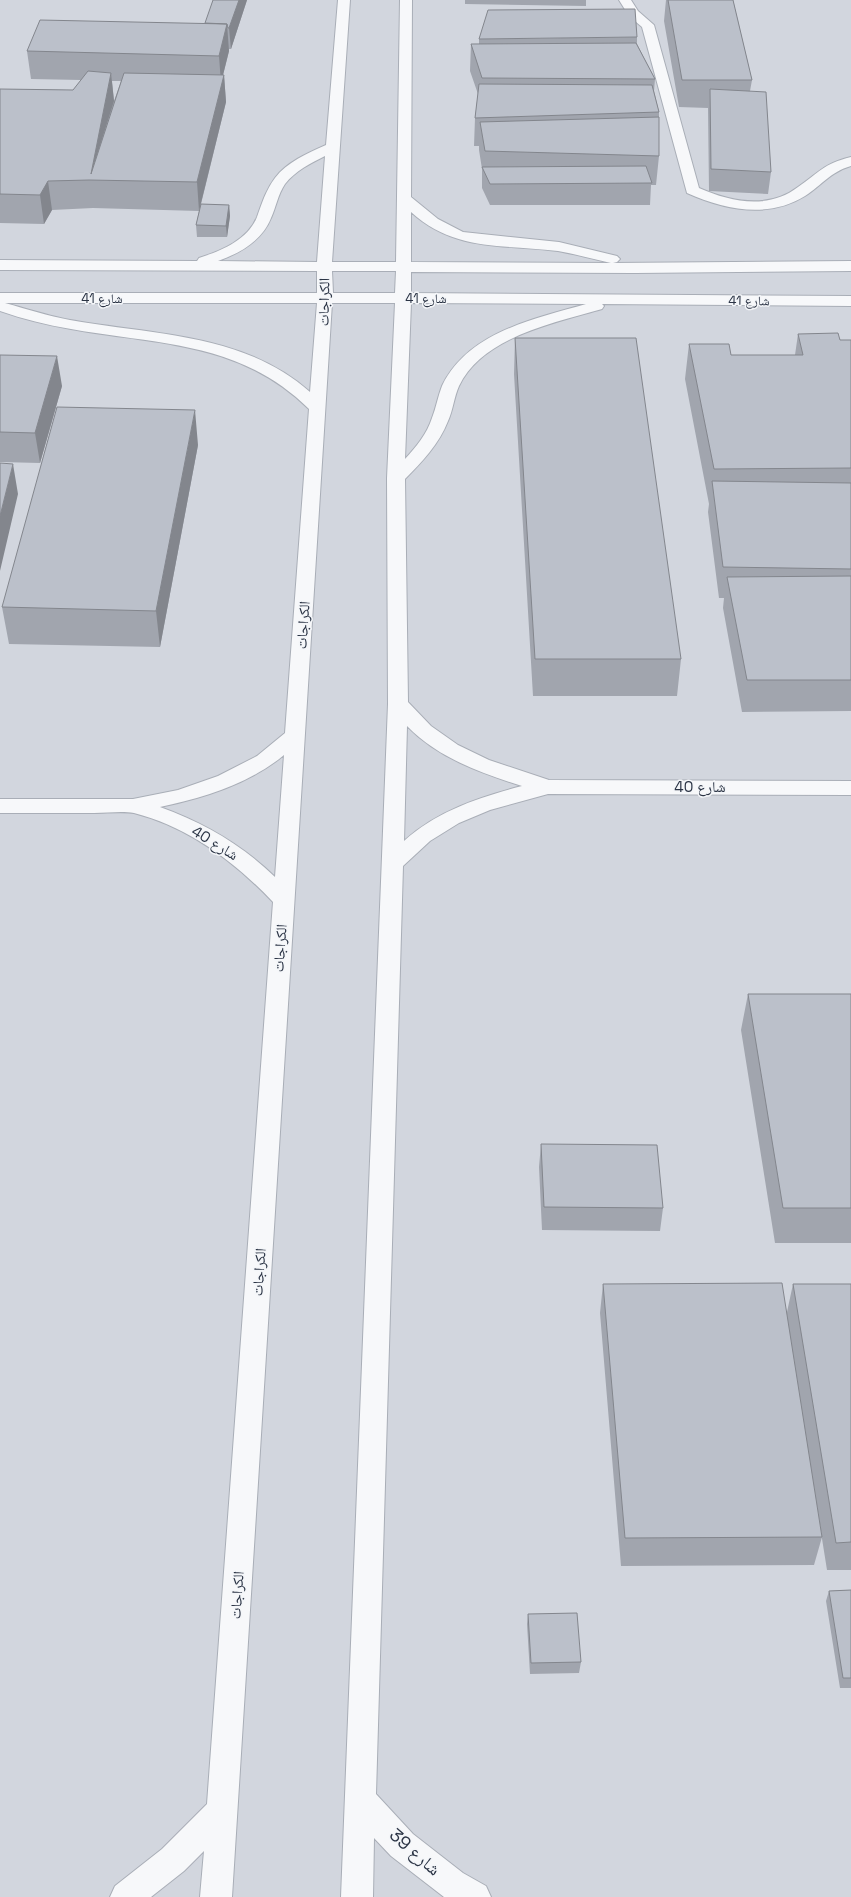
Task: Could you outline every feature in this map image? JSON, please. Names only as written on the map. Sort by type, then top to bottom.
[{"type":"street","name":"الكراجات","points":[[216,1897],[318,408],[325,298],[324,266],[344,0]]},
{"type":"street","points":[[357,1897],[398,704],[396,478],[403,298],[406,0]]},
{"type":"street","points":[[625,0],[633,13],[648,25],[692,190],[710,199],[754,208],[788,201],[801,193],[831,168],[851,161]]},
{"type":"street","points":[[624,24],[648,25]]},
{"type":"street","points":[[187,265],[224,254],[247,241],[258,229],[274,190],[283,177],[297,166],[333,147]]},
{"type":"street","points":[[403,196],[433,224],[455,235],[468,238],[559,247],[612,259],[635,268]]},
{"type":"street","points":[[0,265],[635,268],[851,266]]},
{"type":"street","name":"شارع 41","points":[[0,298],[403,298],[851,301]]},
{"type":"street","points":[[396,478],[414,460],[429,440],[440,421],[451,384],[461,368],[476,354],[494,342],[516,331],[622,299]]},
{"type":"street","points":[[0,306],[45,320],[82,327],[152,335],[218,348],[261,366],[283,378],[318,408]]},
{"type":"street","name":"شارع 40","points":[[398,704],[424,731],[460,754],[502,774],[548,787]]},
{"type":"street","name":"شارع 40","points":[[0,806],[133,806],[181,796],[225,781],[264,761],[295,736]]},
{"type":"street","name":"شارع 40","points":[[393,863],[423,835],[461,813],[502,797],[548,787],[851,788]]},
{"type":"street","name":"شارع 40","points":[[133,806],[178,821],[219,842],[254,869],[284,900]]},
{"type":"street","name":"شارع 39","points":[[360,1800],[402,1845],[452,1884],[475,1897]]},
{"type":"street","points":[[126,1897],[173,1860],[222,1811]]},
{"type":"shaded area","points":[[0,0],[851,0],[851,1897],[0,1897]]},
{"type":"building","points":[[213,0],[239,0],[229,28],[227,24],[205,23]]},
{"type":"building","points":[[668,0],[733,0],[752,80],[682,80]]},
{"type":"building","points":[[635,9],[637,37],[479,39],[488,10]]},
{"type":"building","points":[[40,20],[227,24],[219,56],[27,51]]},
{"type":"building","points":[[636,43],[655,79],[482,78],[471,44]]},
{"type":"building","points":[[88,71],[111,73],[91,174],[124,73],[224,75],[197,182],[89,180],[48,181],[40,195],[0,194],[0,89],[73,90]]},
{"type":"building","points":[[479,84],[652,85],[659,112],[475,118]]},
{"type":"building","points":[[710,89],[766,92],[771,172],[711,169]]},
{"type":"building","points":[[659,117],[659,156],[485,151],[480,122]]},
{"type":"building","points":[[646,166],[652,183],[490,184],[482,167]]},
{"type":"building","points":[[201,204],[229,205],[226,226],[196,225]]},
{"type":"building","points":[[838,333],[840,340],[851,340],[851,468],[714,469],[689,344],[729,344],[731,355],[803,355],[798,334]]},
{"type":"building","points":[[515,338],[636,338],[681,659],[535,659]]},
{"type":"building","points":[[0,355],[57,356],[35,433],[0,432]]},
{"type":"building","points":[[57,407],[195,410],[156,611],[2,607]]},
{"type":"building","points":[[0,463],[13,464],[0,516]]},
{"type":"building","points":[[712,481],[851,483],[851,569],[723,567]]},
{"type":"building","points":[[851,576],[851,680],[747,680],[727,577]]},
{"type":"building","points":[[748,994],[851,994],[851,1208],[783,1208]]},
{"type":"building","points":[[541,1144],[657,1145],[663,1208],[544,1207]]},
{"type":"building","points":[[782,1283],[822,1537],[625,1538],[603,1284]]},
{"type":"building","points":[[793,1284],[851,1284],[851,1542],[836,1543]]},
{"type":"building","points":[[851,1590],[851,1678],[843,1678],[829,1591]]},
{"type":"building","points":[[577,1613],[581,1662],[531,1663],[528,1614]]}]
